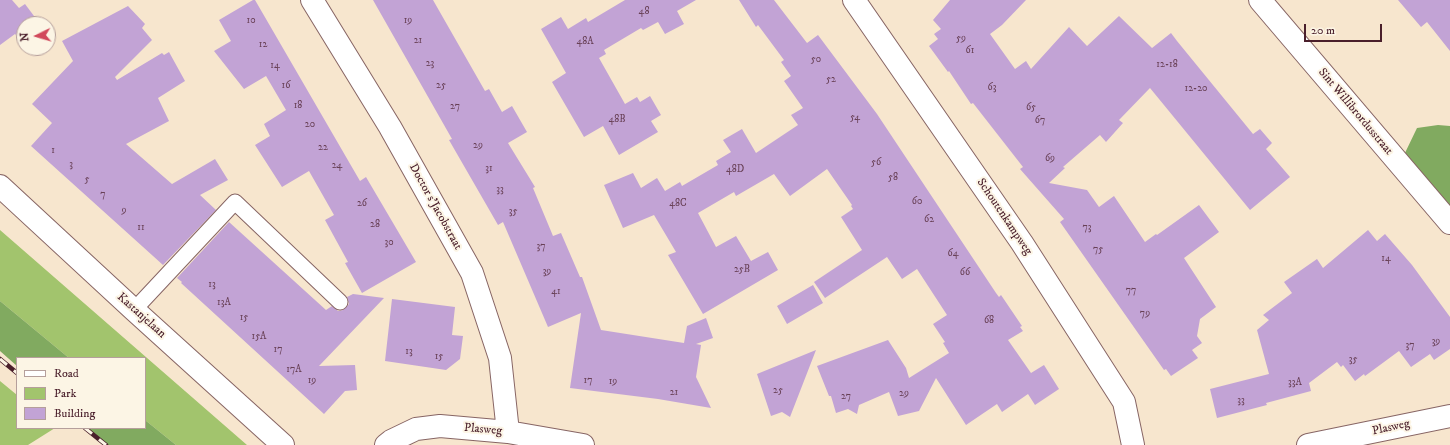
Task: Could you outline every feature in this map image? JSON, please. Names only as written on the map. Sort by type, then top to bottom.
[{"type":"street","name":"Doctor s'Jacobstraat","points":[[312,0],[390,127],[472,273],[500,358],[508,432]]},
{"type":"street","name":"Schoutenkampweg","points":[[854,0],[1022,243],[1124,402],[1133,445]]},
{"type":"street","name":"Sint Willibrordusstraat","points":[[1260,0],[1450,224]]},
{"type":"street","name":"Kastanjelaan","points":[[0,186],[283,445]]},
{"type":"street","name":"Plasweg","points":[[1308,445],[1450,416]]},
{"type":"street","name":"Plasweg","points":[[386,445],[416,429],[440,426],[508,432],[583,445]]},
{"type":"lane","points":[[134,310],[235,202],[340,302]]},
{"type":"green space","points":[[1438,125],[1450,126],[1450,209],[1404,155],[1417,128]]},
{"type":"green space","points":[[0,230],[146,357],[68,357],[0,301]]},
{"type":"green space","points":[[0,301],[68,357],[16,357],[16,365],[0,351]]},
{"type":"green space","points":[[146,357],[247,445],[176,445],[146,421]]},
{"type":"green space","points":[[0,381],[16,394],[16,429],[53,429],[28,445],[0,445]]},
{"type":"green space","points":[[146,421],[176,445],[106,445],[88,429],[146,429]]},
{"type":"building","points":[[0,0],[12,0],[19,8],[25,4],[34,16],[16,16],[16,35],[15,34],[0,45]]},
{"type":"building","points":[[255,0],[360,181],[366,177],[416,262],[362,293],[345,263],[348,262],[325,220],[334,215],[309,171],[282,187],[255,145],[270,136],[264,124],[286,110],[266,76],[244,89],[214,51],[231,41],[219,20]]},
{"type":"building","points":[[373,0],[433,0],[485,91],[489,89],[502,112],[512,106],[527,132],[508,143],[535,187],[533,188],[553,236],[561,233],[580,277],[582,277],[601,330],[684,343],[687,326],[706,318],[713,338],[696,344],[701,345],[696,377],[711,408],[658,399],[570,388],[581,313],[548,327],[503,222],[498,225],[449,140],[452,139]]},
{"type":"building","points":[[625,0],[696,0],[677,11],[684,24],[665,34],[658,22],[643,30],[641,28],[604,50],[606,54],[599,58],[625,104],[637,97],[640,102],[650,96],[661,115],[651,121],[658,132],[619,155],[603,126],[584,137],[552,82],[566,73],[541,29],[561,17],[568,29],[586,18],[588,22]]},
{"type":"building","points":[[739,0],[774,0],[807,43],[818,35],[877,114],[996,293],[999,297],[1001,295],[1022,326],[1020,327],[1023,331],[1008,340],[1031,373],[1044,365],[1059,389],[1035,405],[1028,394],[1002,412],[997,404],[966,425],[936,378],[919,411],[898,416],[889,392],[859,405],[857,414],[848,409],[836,413],[831,396],[829,396],[817,366],[888,340],[906,368],[909,378],[949,353],[943,343],[945,342],[933,324],[947,315],[917,269],[902,279],[887,257],[825,298],[814,282],[862,250],[841,217],[853,209],[851,206],[852,205],[827,169],[790,196],[774,174],[736,196],[734,192],[698,213],[716,247],[736,236],[751,261],[768,252],[778,270],[703,314],[668,255],[676,252],[654,215],[623,228],[604,185],[633,173],[641,188],[657,178],[665,191],[680,182],[682,186],[718,165],[716,161],[731,152],[723,140],[742,129],[756,153],[798,125],[791,115],[803,108],[784,81],[791,76],[781,62],[784,60],[758,25],[756,27]]},
{"type":"building","points":[[950,0],[1026,0],[1002,25],[990,34],[1015,69],[1026,61],[1031,69],[1069,27],[1087,46],[1119,16],[1152,48],[1171,33],[1253,134],[1260,129],[1272,143],[1266,149],[1290,177],[1250,210],[1150,88],[1119,120],[1123,123],[1106,142],[1100,135],[1063,167],[1065,168],[1049,183],[1087,190],[1099,207],[1114,196],[1145,242],[1199,205],[1219,232],[1184,258],[1216,307],[1200,319],[1197,336],[1202,343],[1192,350],[1198,358],[1171,376],[1166,369],[1164,370],[1060,222],[1064,219],[1020,169],[1023,167],[973,103],[971,104],[949,71],[948,72],[929,46],[938,39],[934,34],[941,29],[933,20]]},
{"type":"building","points":[[1398,0],[1450,0],[1450,51],[1427,22],[1421,27]]},
{"type":"building","points":[[128,6],[145,24],[142,28],[152,40],[115,77],[117,80],[162,53],[164,55],[169,52],[185,81],[158,98],[169,121],[126,144],[172,184],[215,159],[228,180],[200,195],[216,210],[163,265],[31,146],[52,123],[32,104],[73,61],[62,41]]},
{"type":"building","points":[[229,222],[326,310],[332,306],[338,311],[343,310],[349,304],[347,297],[353,294],[384,298],[319,366],[355,365],[357,390],[345,391],[324,414],[177,278]]},
{"type":"building","points":[[1368,230],[1377,241],[1385,234],[1412,265],[1450,317],[1450,349],[1434,360],[1430,354],[1411,367],[1399,351],[1365,376],[1364,374],[1355,381],[1343,365],[1341,367],[1337,362],[1309,383],[1311,391],[1266,403],[1267,405],[1217,418],[1210,389],[1269,374],[1257,330],[1269,320],[1263,315],[1292,293],[1284,282],[1317,259],[1323,268]]},
{"type":"building","points":[[813,285],[823,303],[787,324],[777,306]]},
{"type":"building","points":[[392,299],[455,307],[452,335],[463,336],[460,359],[446,370],[385,361]]},
{"type":"building","points":[[816,350],[790,417],[782,412],[771,416],[757,374]]},
{"type":"railway","points":[[0,359],[16,372]]},
{"type":"railway","points":[[86,429],[106,445]]}]
